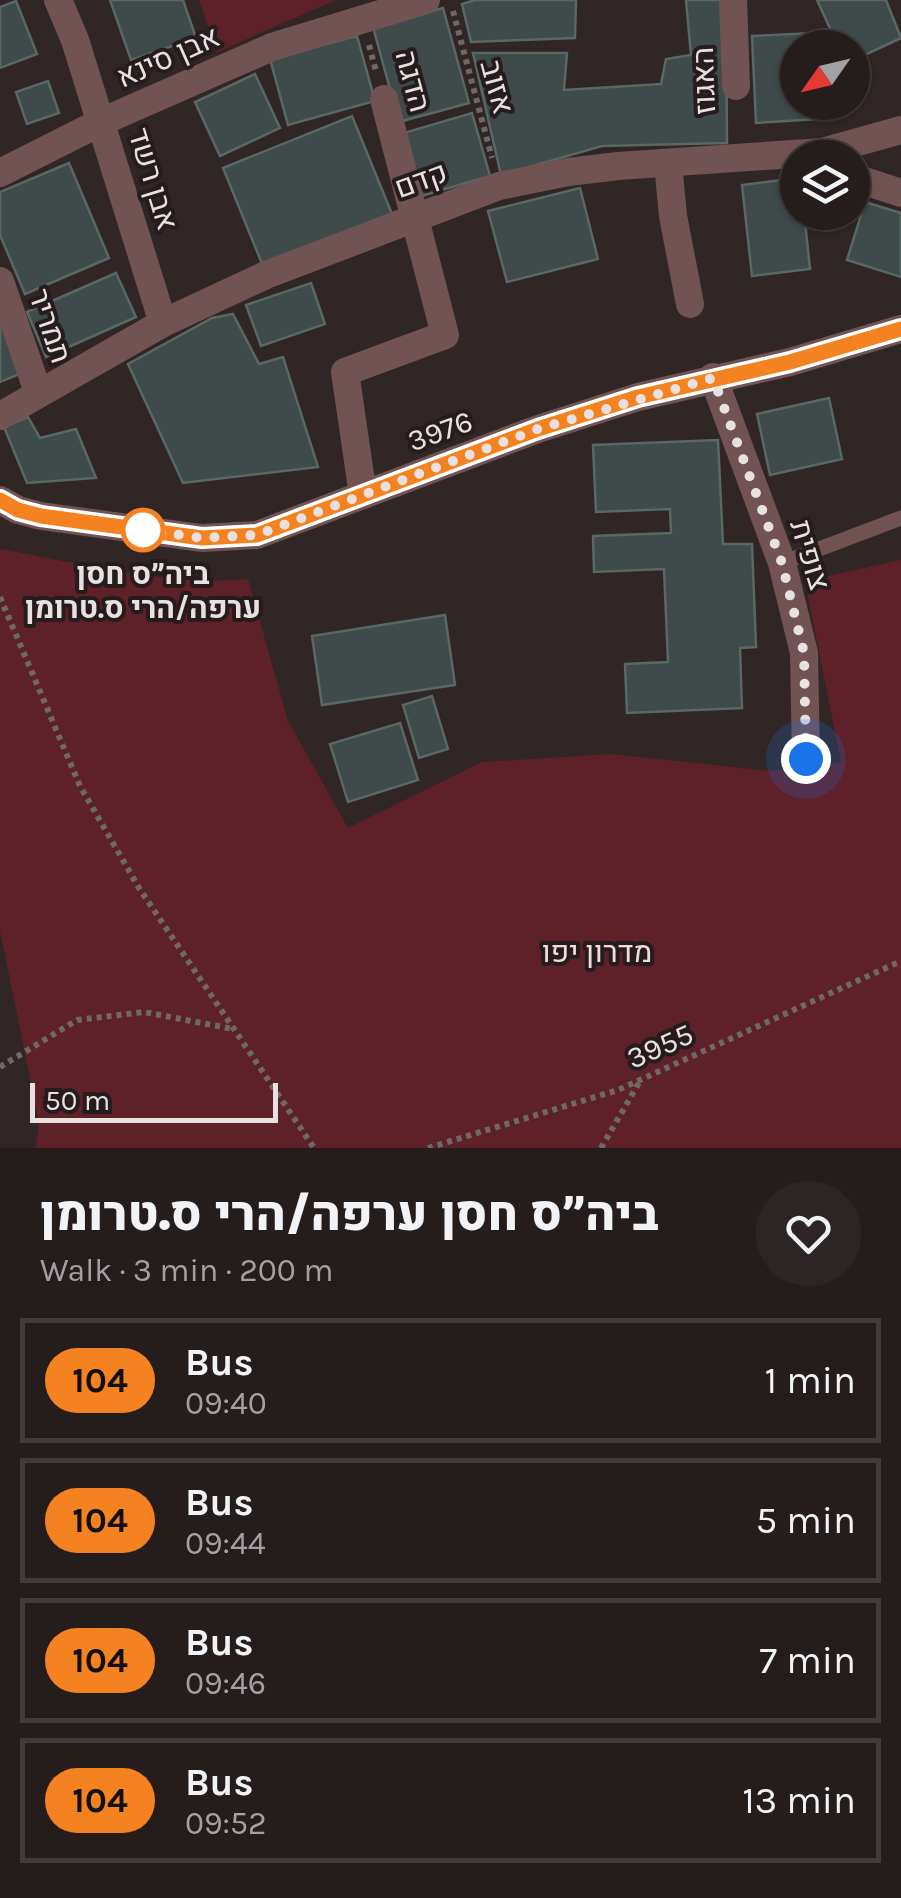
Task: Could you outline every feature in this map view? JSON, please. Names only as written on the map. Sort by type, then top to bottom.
[{"type":"street","name":"אבן רשד","points":[[58,0],[75,40],[163,323]]},
{"type":"street","name":"אבן סינא","points":[[0,173],[101,122],[272,47],[426,0]]},
{"type":"street","name":"האגוז","points":[[733,0],[736,86]]},
{"type":"street","name":"הדגה","points":[[363,494],[345,372],[444,334],[384,98]]},
{"type":"street","name":"קדם","points":[[870,140],[901,130]]},
{"type":"street","name":"קדם","points":[[0,416],[163,323],[316,254],[499,186],[568,172],[780,157]]},
{"type":"street","points":[[668,163],[672,216],[690,304]]},
{"type":"street","points":[[870,183],[901,193]]},
{"type":"street","name":"תמריר","points":[[0,282],[38,392]]},
{"type":"street","name":"3976","points":[[0,500],[41,516],[220,538],[257,535],[538,429],[901,329]]},
{"type":"street","name":"צופית","points":[[713,378],[782,563],[804,653],[806,759]]},
{"type":"lane","points":[[782,563],[901,518]]},
{"type":"path","name":"אזוב","points":[[450,0],[499,186]]},
{"type":"path","name":"הדגה","points":[[363,20],[384,98]]},
{"type":"path","points":[[0,597],[80,786],[139,888],[314,1148]]},
{"type":"path","name":"3955","points":[[428,1148],[618,1090],[901,961]]},
{"type":"path","points":[[0,1066],[77,1020],[144,1012],[234,1029]]},
{"type":"path","points":[[601,1148],[640,1080]]},
{"type":"green space","points":[[199,0],[336,0],[217,52]]},
{"type":"green space","name":"מדרון יפו","points":[[0,549],[155,577],[248,579],[288,721],[348,828],[482,762],[610,754],[771,771],[841,762],[805,581],[901,560],[901,1148],[36,1148],[39,1122],[0,931]]},
{"type":"building","points":[[110,0],[183,0],[196,38],[131,60]]},
{"type":"building","points":[[475,0],[576,0],[575,38],[471,42],[462,4]]},
{"type":"building","points":[[686,0],[726,0],[727,143],[602,146],[501,175],[473,53],[567,53],[564,90],[661,84],[666,59],[691,55]]},
{"type":"building","points":[[817,0],[886,0],[901,38],[870,53],[870,30],[831,30]]},
{"type":"building","points":[[16,1],[37,54],[0,68],[0,7]]},
{"type":"building","points":[[443,8],[469,103],[399,122],[373,27]]},
{"type":"building","points":[[780,35],[780,120],[802,120],[756,123],[752,36]]},
{"type":"building","points":[[357,36],[375,101],[288,125],[270,59]]},
{"type":"building","points":[[255,74],[280,128],[220,156],[195,102]]},
{"type":"building","points":[[48,81],[59,113],[27,124],[16,92]]},
{"type":"building","points":[[472,113],[490,176],[415,198],[397,135]]},
{"type":"building","points":[[352,116],[392,214],[263,266],[223,168]]},
{"type":"building","points":[[69,163],[109,258],[25,294],[0,235],[0,192]]},
{"type":"building","points":[[780,180],[780,230],[806,230],[810,269],[752,276],[742,185]]},
{"type":"building","points":[[580,188],[598,259],[507,282],[488,211]]},
{"type":"building","points":[[870,204],[901,213],[901,277],[847,260],[856,230],[870,230]]},
{"type":"building","points":[[116,273],[136,317],[46,357],[27,312]]},
{"type":"building","points":[[311,283],[325,324],[261,346],[246,305]]},
{"type":"building","points":[[233,314],[259,364],[283,357],[318,467],[183,483],[128,364],[212,318]]},
{"type":"building","points":[[0,321],[22,373],[0,382]]},
{"type":"building","points":[[829,398],[842,459],[770,475],[757,414]]},
{"type":"building","points":[[28,417],[40,438],[76,429],[96,478],[27,483],[4,427]]},
{"type":"building","points":[[718,440],[723,544],[752,544],[756,647],[740,648],[742,708],[627,713],[625,664],[668,662],[664,569],[594,572],[593,536],[671,533],[670,509],[596,512],[593,445]]},
{"type":"building","points":[[445,615],[455,685],[322,705],[312,636]]},
{"type":"building","points":[[432,696],[448,749],[419,758],[403,705]]},
{"type":"building","points":[[400,723],[418,780],[348,802],[330,744]]},
{"type":"bus line","name":"104","points":[[0,500],[41,516],[202,538],[257,535],[538,429],[638,397],[790,362],[901,329]]},
{"type":"place","name":"ביה״ס חסן ערפה/הרי ס.טרומן","points":[[143,530]]},
{"type":"route","points":[[143,530],[202,538],[257,535],[538,429],[713,378],[782,563],[804,653],[806,759]]}]
